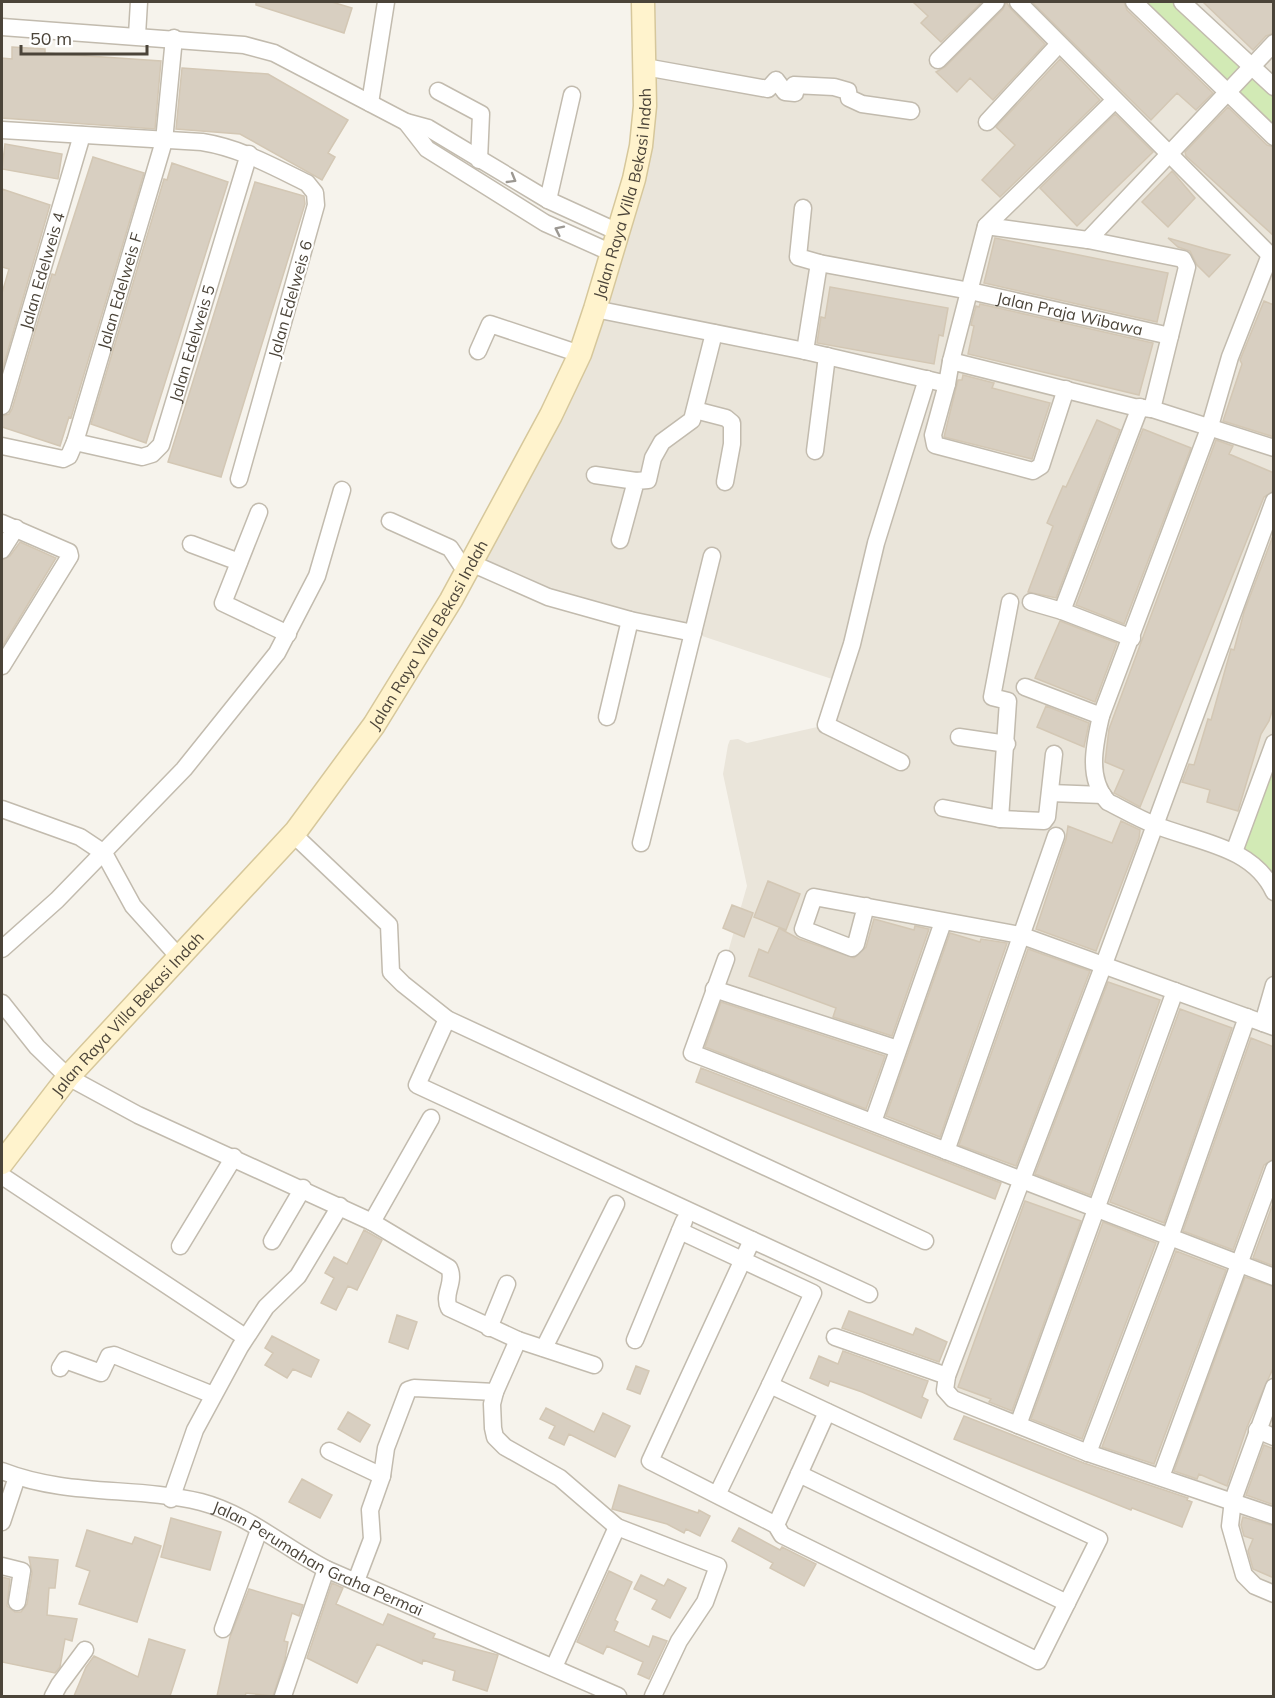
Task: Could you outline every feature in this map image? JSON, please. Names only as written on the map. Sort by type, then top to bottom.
[{"type":"main road","name":"Jalan Raya Villa Bekasi Indah","points":[[2,1163],[68,1077],[293,834],[374,725],[468,568],[551,415],[580,354],[595,309],[641,146],[645,106],[643,2]]},
{"type":"street","points":[[138,35],[139,2]]},
{"type":"street","points":[[370,104],[386,2]]},
{"type":"street","points":[[938,60],[996,2]]},
{"type":"street","points":[[1018,2],[1272,257],[1230,357],[1210,426],[1101,716],[1092,752],[1103,795],[1108,802],[1154,825],[1234,852],[1256,866],[1274,892]]},
{"type":"street","points":[[1134,2],[1274,137]]},
{"type":"street","points":[[1182,2],[1274,87]]},
{"type":"street","points":[[2,27],[174,38],[244,45],[274,53],[406,122],[428,128],[615,242]]},
{"type":"street","name":"Jalan Edelweis F","points":[[75,442],[164,141],[174,38]]},
{"type":"street","points":[[987,122],[1059,44]]},
{"type":"street","points":[[1088,240],[1169,152],[1274,44]]},
{"type":"street","points":[[645,67],[768,89],[776,80],[785,92],[795,93],[794,86],[834,87],[848,91],[849,98],[862,104],[911,111]]},
{"type":"street","points":[[438,91],[481,114],[479,160]]},
{"type":"street","points":[[548,200],[572,95]]},
{"type":"street","points":[[1066,389],[1041,466],[1033,471],[935,445],[933,435],[986,226],[1114,100]]},
{"type":"street","points":[[406,122],[428,149],[545,223],[615,242]]},
{"type":"street","name":"Jalan Edelweis 6","points":[[2,131],[201,142],[226,146],[249,154],[313,188],[316,199],[239,479]]},
{"type":"street","name":"Jalan Edelweis 4","points":[[2,406],[82,135]]},
{"type":"street","name":"Jalan Edelweis 5","points":[[75,442],[142,457],[152,454],[161,445],[249,154]]},
{"type":"street","points":[[803,208],[798,257],[819,263],[805,351]]},
{"type":"street","points":[[986,226],[1088,240],[1183,259],[1187,267],[1170,336],[1146,408],[1062,611]]},
{"type":"street","name":"Jalan Praja Wibawa","points":[[819,263],[970,291],[1170,336]]},
{"type":"street","points":[[595,309],[805,351],[947,384]]},
{"type":"street","points":[[478,351],[490,324],[580,354]]},
{"type":"street","points":[[595,475],[636,481],[648,480],[657,448],[669,436],[692,420],[714,333]]},
{"type":"street","points":[[815,451],[827,356]]},
{"type":"street","points":[[951,361],[1146,408],[1210,426],[1274,448]]},
{"type":"street","points":[[901,762],[826,725],[852,644],[876,543],[927,379]]},
{"type":"street","points":[[695,410],[726,418],[732,423],[732,444],[725,482]]},
{"type":"street","points":[[2,446],[63,459],[69,456],[75,442]]},
{"type":"street","points":[[620,540],[636,481]]},
{"type":"street","points":[[2,950],[104,853],[199,751],[244,697],[288,634],[317,576],[342,490]]},
{"type":"street","points":[[1274,501],[1104,964],[947,1376],[948,1396],[1088,1453],[1233,1500],[1274,1516]]},
{"type":"street","points":[[259,512],[224,603],[288,634]]},
{"type":"street","points":[[390,521],[450,549],[468,568],[548,597],[630,620],[693,633]]},
{"type":"street","points":[[2,550],[9,526],[69,552],[70,558],[2,666]]},
{"type":"street","points":[[191,544],[239,562]]},
{"type":"street","points":[[641,843],[711,556]]},
{"type":"street","points":[[1000,819],[1007,744],[1004,732],[1008,701],[992,697],[1010,602]]},
{"type":"street","points":[[1031,602],[1062,611],[1132,638]]},
{"type":"street","points":[[607,717],[630,620]]},
{"type":"street","points":[[1025,687],[1101,716]]},
{"type":"street","points":[[959,737],[1007,744]]},
{"type":"street","points":[[1234,852],[1274,743]]},
{"type":"street","points":[[943,808],[1000,819],[1044,821],[1047,818],[1054,754]]},
{"type":"street","points":[[1050,793],[1103,795]]},
{"type":"street","points":[[2,809],[80,837],[104,853],[133,906],[178,956]]},
{"type":"street","points":[[293,834],[389,925],[391,972],[447,1019],[925,1241]]},
{"type":"street","points":[[946,1151],[1056,836]]},
{"type":"street","points":[[866,906],[1020,935],[1261,1023]]},
{"type":"street","points":[[873,1122],[944,922]]},
{"type":"street","points":[[726,959],[692,1053],[1274,1277]]},
{"type":"street","points":[[1088,1453],[1170,1237],[1261,1023],[1274,985]]},
{"type":"street","points":[[714,989],[898,1048]]},
{"type":"street","points":[[1018,1425],[1175,991]]},
{"type":"street","points":[[2,1003],[36,1047],[68,1077],[138,1115],[303,1188],[372,1222],[449,1268],[452,1278],[446,1299],[449,1308],[519,1340],[594,1365]]},
{"type":"street","points":[[447,1019],[417,1085],[869,1294]]},
{"type":"street","points":[[372,1222],[431,1118]]},
{"type":"street","points":[[180,1246],[234,1157]]},
{"type":"street","points":[[1161,1477],[1274,1169]]},
{"type":"street","points":[[2,1176],[245,1337]]},
{"type":"street","points":[[272,1241],[303,1188]]},
{"type":"street","points":[[544,1348],[616,1204]]},
{"type":"street","points":[[171,1499],[195,1430],[245,1337],[266,1307],[298,1276],[340,1206]]},
{"type":"street","points":[[635,1340],[688,1210]]},
{"type":"street","points":[[680,1231],[813,1293],[717,1495]]},
{"type":"street","points":[[752,1240],[650,1461],[776,1525],[782,1535],[1038,1661],[1099,1539],[770,1385]]},
{"type":"street","points":[[489,1328],[507,1284]]},
{"type":"street","points":[[835,1337],[947,1376]]},
{"type":"street","points":[[519,1340],[495,1392],[491,1415],[495,1437],[505,1447],[560,1478],[617,1527],[718,1566],[705,1602],[679,1641],[653,1696]]},
{"type":"street","points":[[60,1368],[65,1360],[99,1374],[103,1372],[109,1356],[114,1355],[213,1395]]},
{"type":"street","points":[[1274,1387],[1233,1500],[1230,1531],[1244,1575],[1255,1586],[1274,1594]]},
{"type":"street","points":[[356,1581],[372,1539],[370,1510],[382,1476],[386,1448],[408,1390],[414,1388],[495,1392]]},
{"type":"street","points":[[776,1525],[827,1412]]},
{"type":"street","points":[[1257,1430],[1274,1437]]},
{"type":"street","points":[[329,1451],[382,1476]]},
{"type":"street","points":[[2,1522],[9,1474]]},
{"type":"street","name":"Jalan Perumahan Graha Permai","points":[[9,1474],[71,1490],[171,1499],[214,1506],[234,1514],[326,1569],[554,1666],[618,1696]]},
{"type":"street","points":[[799,1474],[1067,1603]]},
{"type":"street","points":[[554,1666],[617,1527]]},
{"type":"street","points":[[223,1629],[259,1530]]},
{"type":"street","points":[[2,1566],[22,1571],[17,1602]]},
{"type":"street","points":[[283,1696],[326,1569]]},
{"type":"street","points":[[53,1696],[85,1650]]},
{"type":"shaded area","points":[[643,2],[1273,2],[1273,1594],[1247,1580],[1233,1500],[948,1396],[1021,1179],[692,1053],[726,959],[747,886],[723,774],[728,745],[730,740],[738,739],[747,743],[826,725],[838,681],[693,633],[548,597],[475,557],[533,447],[625,205]]},
{"type":"green space","points":[[1134,2],[1182,2],[1273,87],[1273,137]]},
{"type":"green space","points":[[1273,743],[1273,892],[1234,852]]},
{"type":"building","points":[[256,2],[332,2],[352,8],[344,33],[256,5]]},
{"type":"building","points":[[913,2],[982,2],[941,42],[921,23],[928,16]]},
{"type":"building","points":[[1006,2],[1045,44],[993,100],[970,78],[957,92],[936,72],[945,67],[1003,9]]},
{"type":"building","points":[[1032,2],[1124,2],[1127,10],[1213,93],[1196,110],[1177,93],[1151,120]]},
{"type":"building","points":[[1203,2],[1274,2],[1274,33],[1266,36],[1253,50]]},
{"type":"building","points":[[12,47],[45,49],[45,53],[161,61],[155,129],[2,118],[2,58],[12,59]]},
{"type":"building","points":[[1060,59],[1100,100],[1000,197],[982,180],[1015,145],[996,127]]},
{"type":"building","points":[[182,68],[268,74],[348,120],[328,153],[335,157],[322,180],[240,134],[176,129]]},
{"type":"building","points":[[1228,107],[1267,145],[1274,147],[1274,236],[1186,156],[1185,152]]},
{"type":"building","points":[[1115,114],[1153,152],[1077,226],[1040,188]]},
{"type":"building","points":[[5,144],[62,154],[58,179],[2,169]]},
{"type":"building","points":[[93,157],[144,173],[71,418],[69,417],[60,446],[2,427],[2,416],[9,414],[12,409],[52,274],[55,275]]},
{"type":"building","points":[[172,163],[228,182],[146,443],[91,424],[164,179],[167,180]]},
{"type":"building","points":[[1172,171],[1195,198],[1168,227],[1142,202]]},
{"type":"building","points":[[255,182],[304,196],[305,204],[221,477],[168,462]]},
{"type":"building","points":[[2,189],[50,205],[2,371],[2,293],[9,269],[2,267]]},
{"type":"building","points":[[995,238],[1168,273],[1157,322],[984,283]]},
{"type":"building","points":[[1168,238],[1230,255],[1209,277],[1197,265],[1190,251],[1178,247]]},
{"type":"building","points":[[830,287],[948,308],[943,336],[939,335],[934,364],[817,343],[821,317],[825,318]]},
{"type":"building","points":[[1264,301],[1274,305],[1274,437],[1223,421],[1242,364],[1240,360]]},
{"type":"building","points":[[980,304],[1153,343],[1139,395],[968,354],[974,326],[971,325],[976,306],[979,307]]},
{"type":"building","points":[[963,375],[994,383],[992,388],[1050,403],[1032,459],[944,437],[958,380],[962,380]]},
{"type":"building","points":[[1097,420],[1120,430],[1056,598],[1028,592],[1053,526],[1047,523]]},
{"type":"building","points":[[1143,429],[1191,448],[1124,624],[1076,605]]},
{"type":"building","points":[[1216,440],[1233,446],[1229,454],[1274,473],[1274,491],[1264,497],[1140,807],[1114,793],[1124,770],[1105,762],[1109,729]]},
{"type":"building","points":[[1274,533],[1274,705],[1269,721],[1261,734],[1238,811],[1207,802],[1210,790],[1182,782],[1189,764],[1194,765],[1208,719],[1211,720],[1231,649],[1234,650],[1244,612]]},
{"type":"building","points":[[20,542],[56,558],[2,647],[2,560],[10,556]]},
{"type":"building","points":[[1060,621],[1117,643],[1095,702],[1035,678]]},
{"type":"building","points":[[1046,706],[1089,723],[1084,747],[1037,727]]},
{"type":"building","points":[[1121,821],[1140,830],[1139,838],[1096,951],[1036,929],[1066,839],[1068,826],[1112,843]]},
{"type":"building","points":[[768,881],[800,894],[786,930],[754,917]]},
{"type":"building","points":[[732,905],[753,913],[744,937],[723,928]]},
{"type":"building","points":[[874,919],[914,930],[915,926],[929,929],[892,1036],[833,1017],[836,1008],[749,976],[759,949],[768,953],[779,928],[799,939],[854,958],[866,947]]},
{"type":"building","points":[[950,933],[980,942],[981,939],[1007,943],[940,1137],[886,1116]]},
{"type":"building","points":[[1028,949],[1090,971],[1016,1166],[959,1145]]},
{"type":"building","points":[[1108,982],[1160,1000],[1090,1195],[1035,1174]]},
{"type":"building","points":[[721,1002],[885,1056],[866,1109],[705,1047]]},
{"type":"building","points":[[1180,1009],[1232,1028],[1164,1223],[1110,1202]]},
{"type":"building","points":[[1251,1038],[1274,1047],[1274,1159],[1264,1165],[1233,1250],[1183,1231]]},
{"type":"building","points":[[701,1068],[1001,1183],[995,1199],[696,1082]]},
{"type":"building","points":[[1025,1201],[1081,1221],[1012,1411],[989,1402],[991,1399],[958,1387]]},
{"type":"building","points":[[1274,1201],[1274,1266],[1253,1258]]},
{"type":"building","points":[[1103,1222],[1156,1243],[1082,1439],[1031,1419]]},
{"type":"building","points":[[364,1230],[382,1240],[357,1290],[348,1286],[336,1310],[321,1303],[334,1278],[325,1273],[334,1257],[347,1264]]},
{"type":"building","points":[[1176,1251],[1226,1270],[1154,1464],[1102,1447]]},
{"type":"building","points":[[1245,1277],[1274,1287],[1274,1366],[1247,1427],[1227,1486],[1199,1474],[1197,1479],[1174,1471]]},
{"type":"building","points":[[849,1311],[913,1335],[916,1328],[947,1342],[939,1362],[842,1328]]},
{"type":"building","points":[[397,1315],[417,1322],[408,1349],[389,1342]]},
{"type":"building","points":[[272,1336],[319,1360],[311,1377],[293,1369],[287,1378],[265,1365],[273,1353],[265,1348]]},
{"type":"building","points":[[843,1351],[928,1381],[922,1397],[928,1400],[921,1418],[862,1392],[830,1381],[828,1386],[810,1378],[819,1356],[838,1364]]},
{"type":"building","points":[[636,1366],[649,1371],[640,1394],[627,1389]]},
{"type":"building","points":[[546,1408],[594,1432],[603,1413],[630,1426],[615,1457],[569,1434],[564,1445],[549,1438],[555,1426],[540,1419]]},
{"type":"building","points":[[348,1412],[370,1425],[360,1442],[338,1429]]},
{"type":"building","points":[[964,1416],[1084,1463],[1188,1498],[1187,1500],[1192,1502],[1182,1527],[1132,1508],[1131,1510],[954,1439]]},
{"type":"building","points":[[1264,1445],[1274,1449],[1274,1505],[1246,1495]]},
{"type":"building","points":[[302,1479],[332,1495],[320,1518],[289,1502]]},
{"type":"building","points":[[619,1485],[698,1513],[699,1510],[710,1516],[700,1536],[686,1529],[684,1533],[667,1524],[612,1509]]},
{"type":"building","points":[[1243,1517],[1274,1526],[1274,1578],[1253,1569],[1248,1551],[1253,1539],[1244,1536],[1241,1525]]},
{"type":"building","points":[[171,1518],[221,1532],[210,1570],[161,1557]]},
{"type":"building","points":[[739,1528],[780,1550],[782,1547],[816,1564],[804,1586],[770,1568],[773,1563],[732,1541]]},
{"type":"building","points":[[87,1530],[132,1544],[135,1537],[161,1546],[137,1622],[79,1604],[90,1571],[76,1566]]},
{"type":"building","points":[[29,1557],[58,1560],[55,1588],[49,1588],[47,1615],[77,1619],[72,1641],[65,1639],[60,1667],[55,1673],[2,1662],[2,1577],[10,1579],[7,1606],[15,1612],[21,1612],[27,1604],[32,1573]]},
{"type":"building","points":[[609,1571],[632,1582],[615,1620],[618,1622],[614,1631],[649,1647],[653,1636],[667,1641],[649,1679],[638,1674],[643,1662],[607,1646],[603,1654],[577,1642]]},
{"type":"building","points":[[641,1575],[664,1586],[668,1579],[686,1588],[670,1618],[652,1609],[657,1600],[634,1589]]},
{"type":"building","points":[[332,1583],[343,1588],[336,1604],[383,1625],[388,1614],[435,1634],[433,1638],[498,1655],[487,1691],[453,1680],[455,1671],[423,1660],[422,1664],[377,1644],[357,1683],[307,1658]]},
{"type":"building","points":[[249,1589],[303,1605],[299,1616],[292,1613],[284,1641],[288,1642],[285,1659],[273,1696],[246,1693],[245,1696],[217,1696],[230,1637]]},
{"type":"building","points":[[149,1639],[185,1650],[170,1696],[74,1696],[86,1667],[94,1656],[138,1677]]}]
